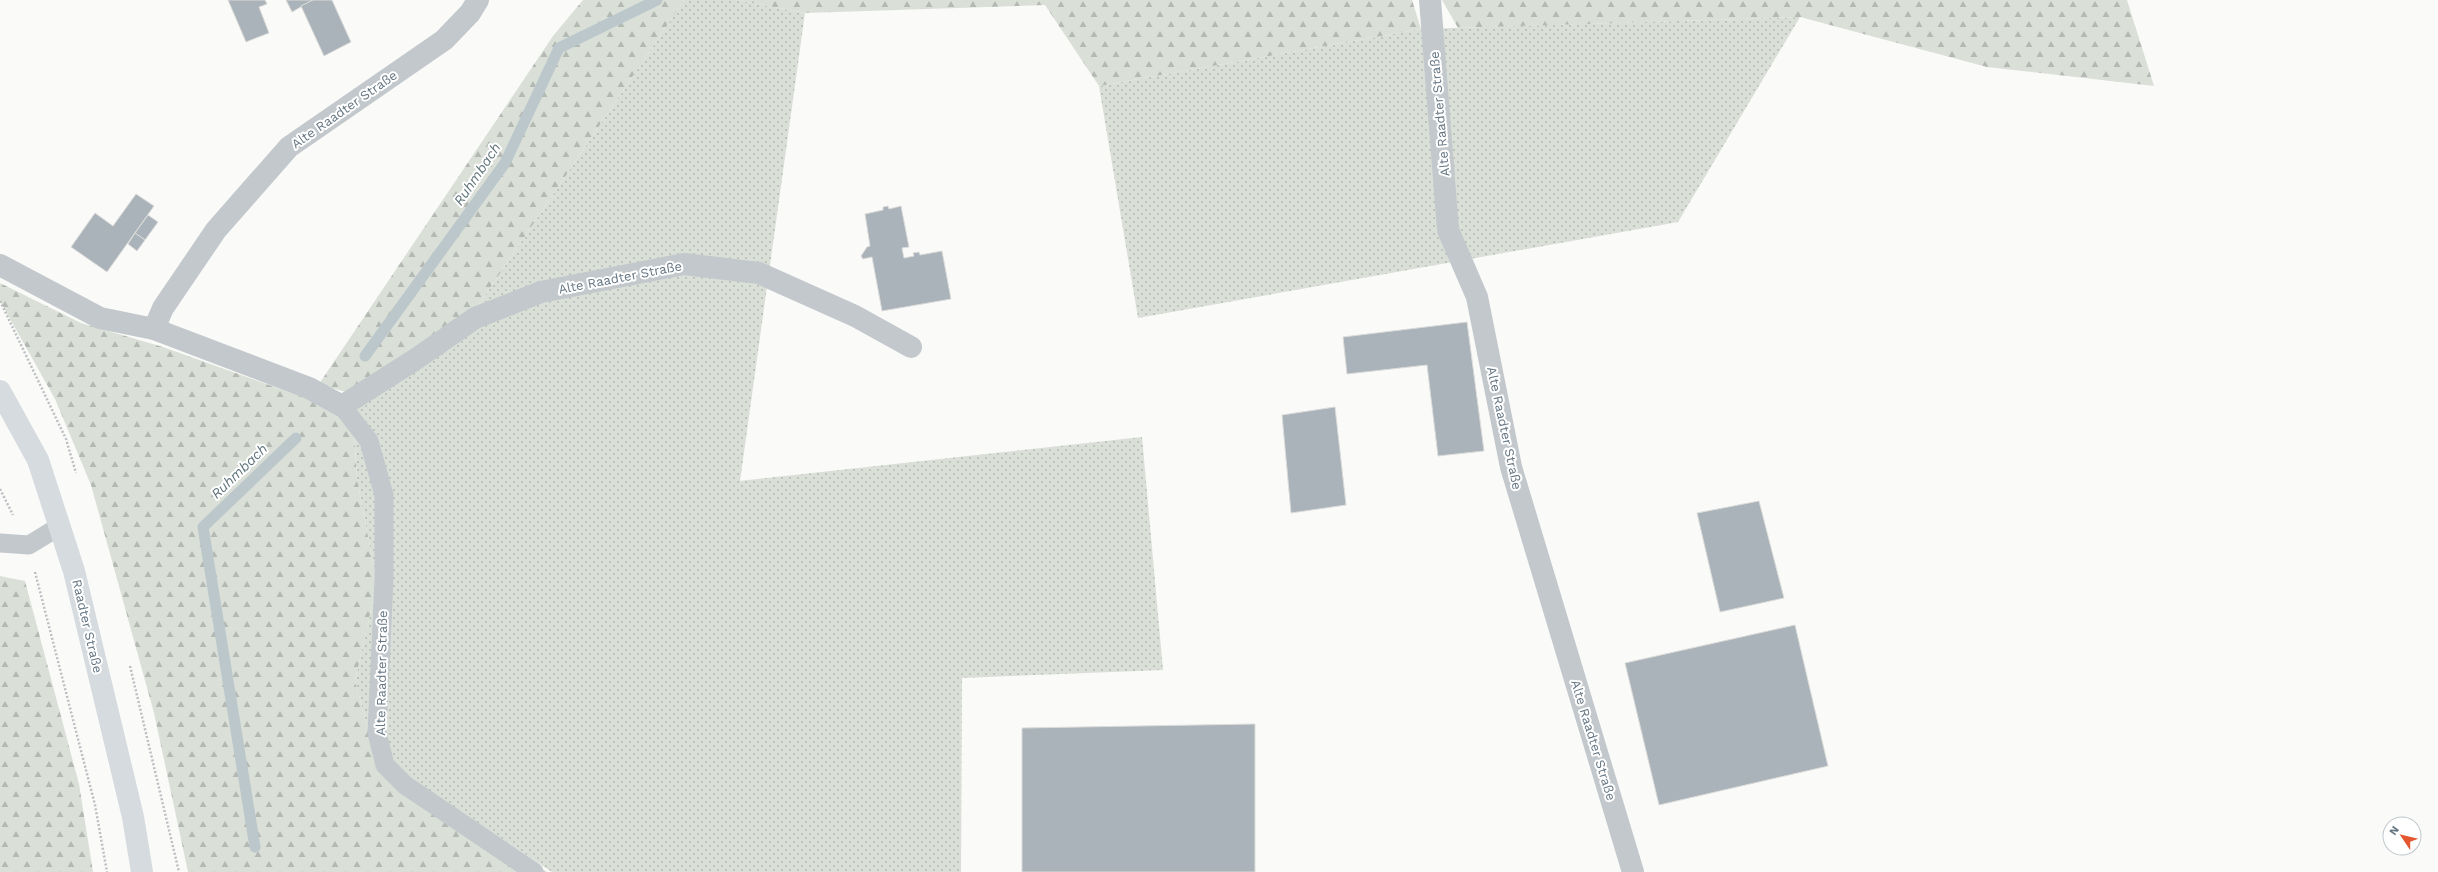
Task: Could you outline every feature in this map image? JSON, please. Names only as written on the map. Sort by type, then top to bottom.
[{"type":"main road","name":"Raadter Straße","points":[[0,391],[38,460],[74,570],[133,817],[142,872]]},
{"type":"street","name":"Alte Raadter Straße","points":[[154,329],[163,308],[216,230],[289,147],[444,40],[470,13],[478,0]]},
{"type":"street","name":"Alte Raadter Straße","points":[[1430,0],[1448,230],[1477,296],[1510,467],[1633,872]]},
{"type":"street","name":"Alte Raadter Straße","points":[[0,265],[100,318],[154,329],[309,388],[342,406],[416,359],[475,318],[541,292],[684,264],[759,272],[855,316],[911,347]]},
{"type":"lane","name":"Alte Raadter Straße","points":[[342,406],[369,441],[384,494],[384,579],[377,733],[385,765],[405,785],[534,872]]},
{"type":"lane","points":[[0,543],[29,545],[60,526]]},
{"type":"path","points":[[0,489],[29,545],[95,805],[107,872]]},
{"type":"green space","points":[[583,0],[684,0],[480,303],[362,397],[319,384],[553,36]]},
{"type":"green space","points":[[684,0],[737,0],[805,13],[740,481],[1142,437],[1163,670],[962,678],[961,872],[552,872],[375,755],[355,681],[377,583],[357,479],[353,415],[370,391],[480,303]]},
{"type":"green space","points":[[737,0],[1412,0],[1421,29],[1099,86],[1045,5],[805,13]]},
{"type":"green space","points":[[1442,0],[2127,0],[2154,86],[1987,67],[1800,17],[1458,28]]},
{"type":"green space","points":[[1800,17],[1678,222],[1138,318],[1099,86],[1421,29]]},
{"type":"green space","points":[[0,283],[81,323],[163,347],[353,415],[357,479],[377,583],[355,681],[375,755],[547,872],[188,872],[154,713],[91,485],[55,399],[0,301]]},
{"type":"green space","points":[[0,576],[25,581],[79,784],[93,872],[0,872]]},
{"type":"building","points":[[228,0],[265,0],[267,4],[259,7],[269,33],[246,42]]},
{"type":"building","points":[[286,0],[313,0],[292,12]]},
{"type":"building","points":[[313,0],[332,0],[351,42],[324,56],[301,6]]},
{"type":"building","points":[[136,194],[154,206],[107,272],[71,247],[95,213],[113,226]]},
{"type":"building","points":[[888,206],[889,209],[901,206],[909,247],[902,248],[904,258],[914,256],[913,253],[919,252],[920,255],[942,251],[951,299],[882,311],[872,257],[863,259],[861,256],[867,247],[870,246],[865,214],[883,210],[883,207]]},
{"type":"building","points":[[148,215],[158,222],[145,240],[135,233]]},
{"type":"building","points":[[135,233],[145,240],[137,251],[128,244]]},
{"type":"building","points":[[1467,322],[1484,451],[1438,456],[1427,365],[1347,374],[1343,337]]},
{"type":"building","points":[[1335,407],[1346,505],[1291,513],[1282,415]]},
{"type":"building","points":[[1759,501],[1784,598],[1720,612],[1697,513]]},
{"type":"building","points":[[1795,625],[1828,766],[1659,805],[1625,663]]},
{"type":"building","points":[[1255,724],[1255,872],[1022,872],[1022,728]]},
{"type":"waterway","name":"Ruhmbach","points":[[365,356],[505,163],[559,48],[657,0]]},
{"type":"waterway","points":[[255,847],[203,527],[296,438]]}]
